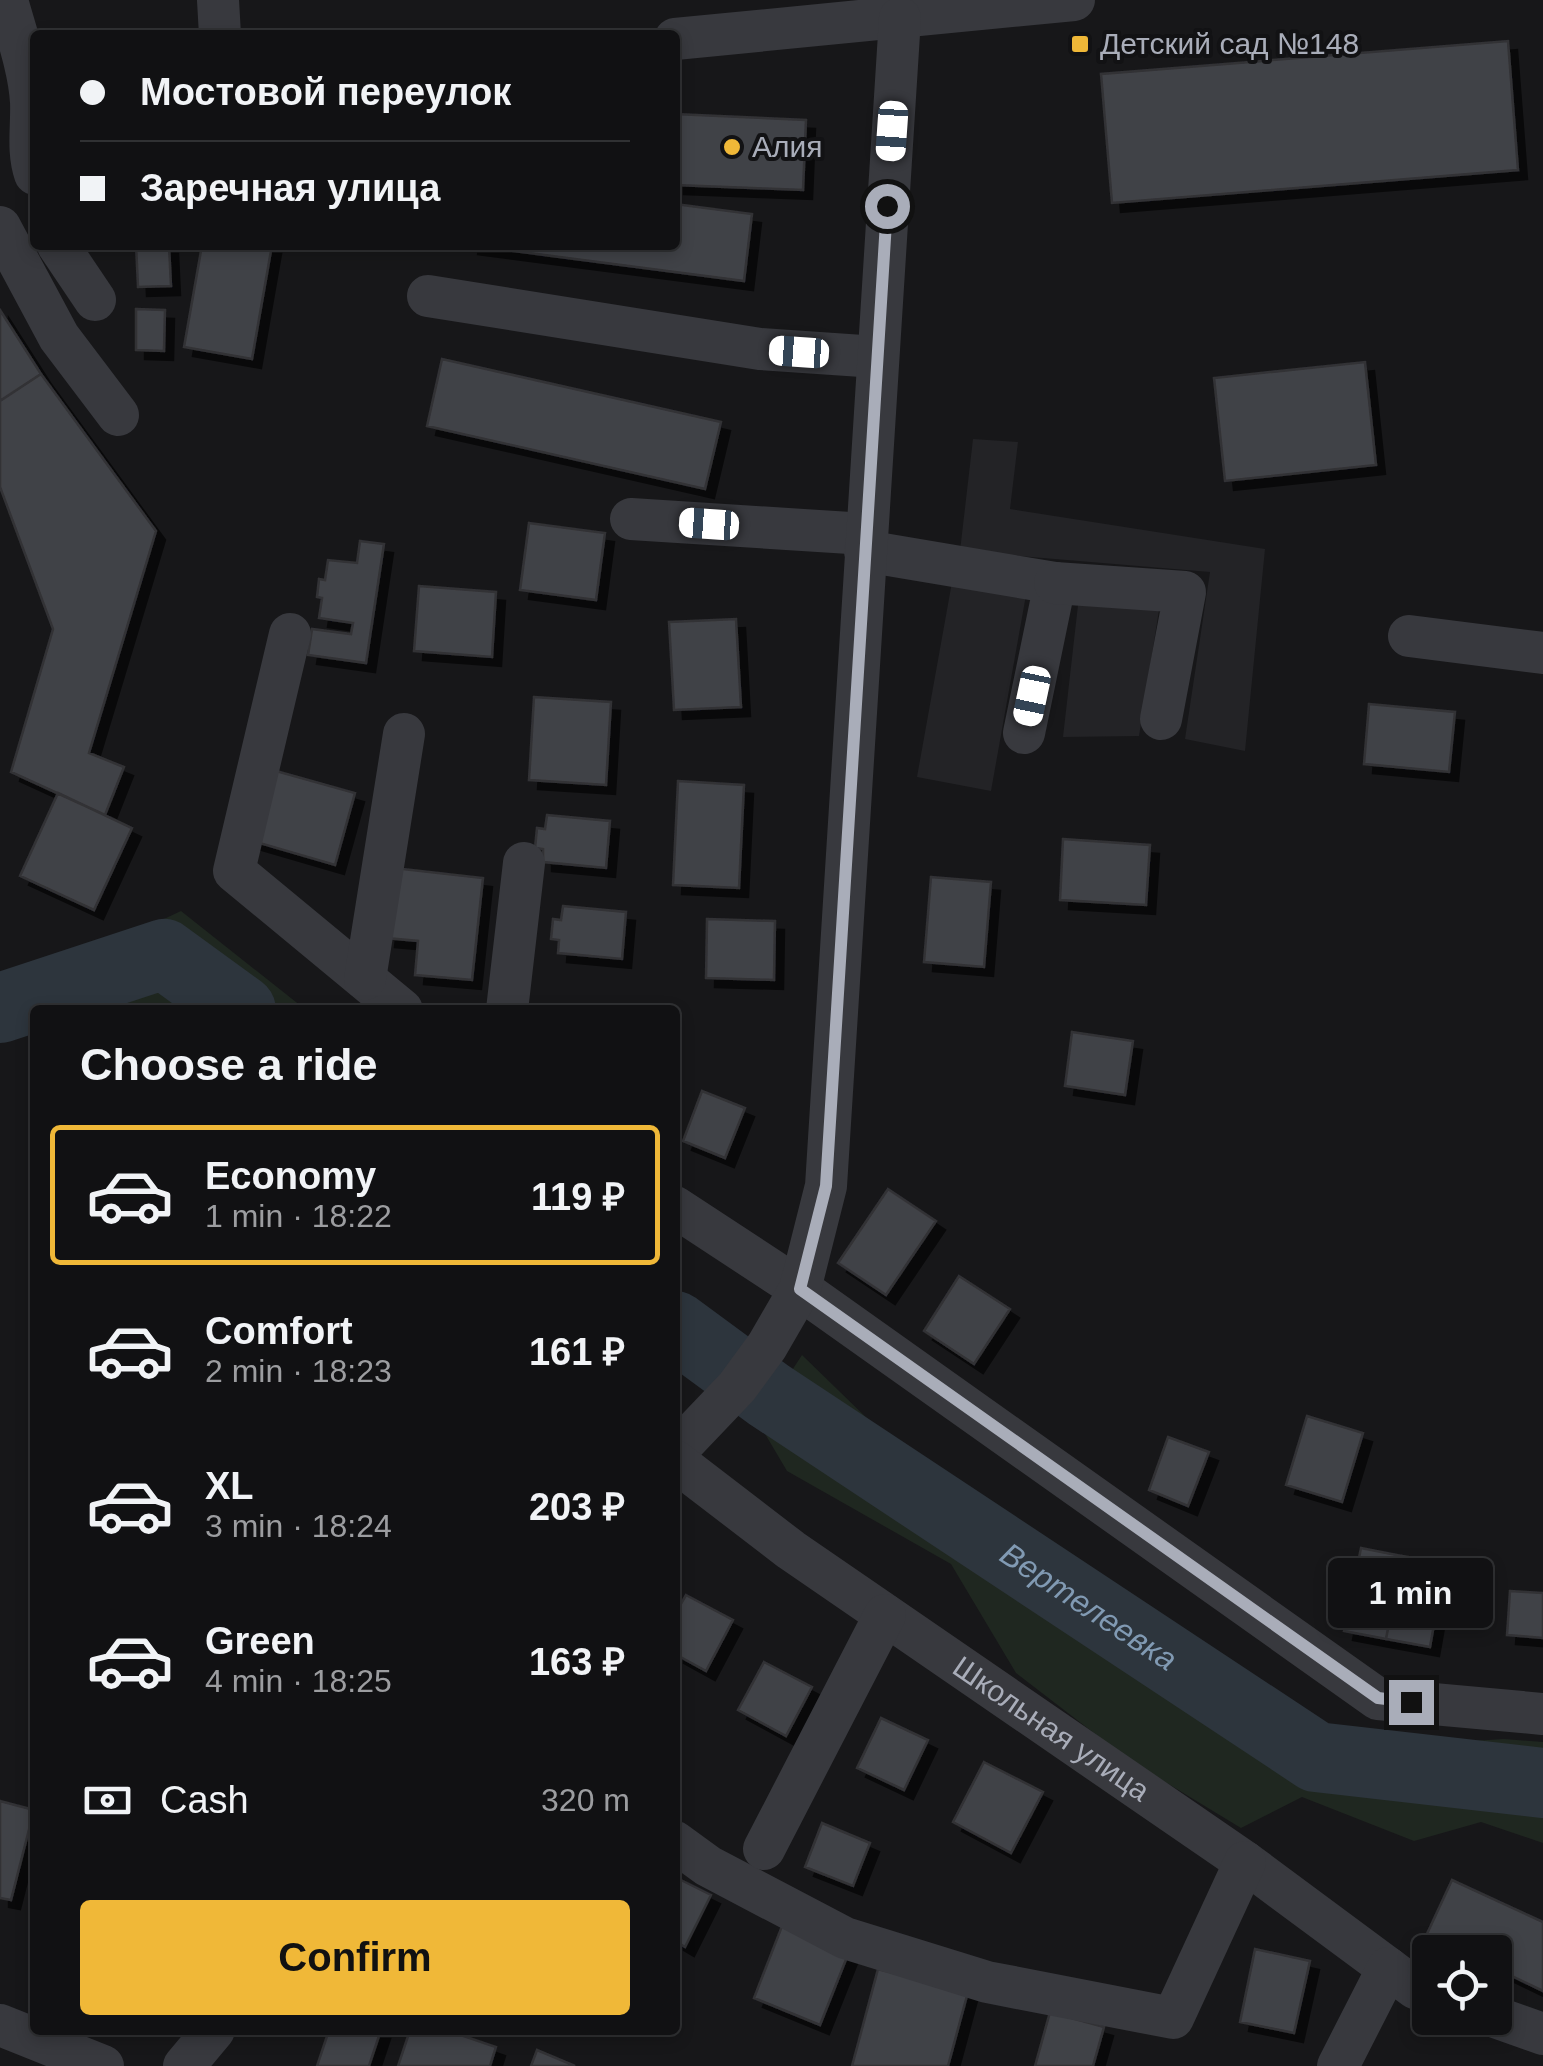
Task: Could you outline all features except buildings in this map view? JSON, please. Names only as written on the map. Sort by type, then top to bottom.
[{"type":"street","points":[[7,0],[20,45],[30,160]]},
{"type":"street","points":[[218,0],[220,30]]},
{"type":"street","points":[[680,38],[792,14],[900,18],[1074,0]]},
{"type":"street","points":[[680,1447],[737,1387],[768,1346],[800,1289],[826,1186],[900,18]]},
{"type":"street","points":[[0,227],[59,338],[118,415]]},
{"type":"street","points":[[61,250],[95,300]]},
{"type":"street","points":[[428,296],[760,349],[877,357]]},
{"type":"street","points":[[631,520],[866,542],[1055,584],[1185,592],[1161,719]]},
{"type":"street","points":[[1024,733],[1055,584]]},
{"type":"street","points":[[290,634],[234,871],[396,1005]]},
{"type":"street","points":[[1409,636],[1543,654]]},
{"type":"street","points":[[365,979],[404,734]]},
{"type":"street","points":[[508,1005],[524,863]]},
{"type":"street","points":[[680,1210],[800,1289],[1378,1698],[1543,1714]]},
{"type":"street","name":"Школьная улица","points":[[680,1465],[791,1550],[1246,1862],[1412,1986]]},
{"type":"street","points":[[764,1849],[885,1615]]},
{"type":"street","points":[[680,1846],[708,1866],[845,1938],[987,1982],[1173,2018],[1246,1862]]},
{"type":"street","points":[[1338,2066],[1388,1968]]},
{"type":"street","points":[[1512,2023],[1543,2034]]},
{"type":"street","points":[[0,2025],[103,2066]]},
{"type":"street","points":[[184,2066],[210,2035]]},
{"type":"shaded area","points":[[973,439],[1018,442],[1010,509],[1265,549],[1245,751],[1185,739],[1210,572],[960,551]]},
{"type":"shaded area","points":[[952,582],[1026,595],[991,791],[917,777]]},
{"type":"shaded area","points":[[1078,605],[1159,610],[1139,736],[1063,737]]},
{"type":"shaded area","points":[[181,911],[300,1005],[30,1005],[30,1025],[0,1028],[0,996]]},
{"type":"shaded area","points":[[680,1302],[711,1326],[680,1360]]},
{"type":"shaded area","points":[[802,1355],[910,1460],[1126,1594],[1290,1726],[1358,1748],[1504,1739],[1543,1742],[1543,1843],[1481,1822],[1414,1841],[1302,1797],[1241,1828],[1129,1760],[1016,1673],[951,1564],[787,1471],[758,1422]]},
{"type":"waterway","name":"Вертелеевка","points":[[0,1008],[164,954],[234,1005]]},
{"type":"waterway","name":"Вертелеевка","points":[[680,1330],[769,1395],[1316,1757],[1543,1783]]},
{"type":"place","name":"Детский сад №148","points":[[1080,44]]},
{"type":"place","name":"Алия","points":[[732,147]]},
{"type":"route","points":[[887,206],[826,1186],[800,1289],[1378,1698],[1411,1702]]}]
